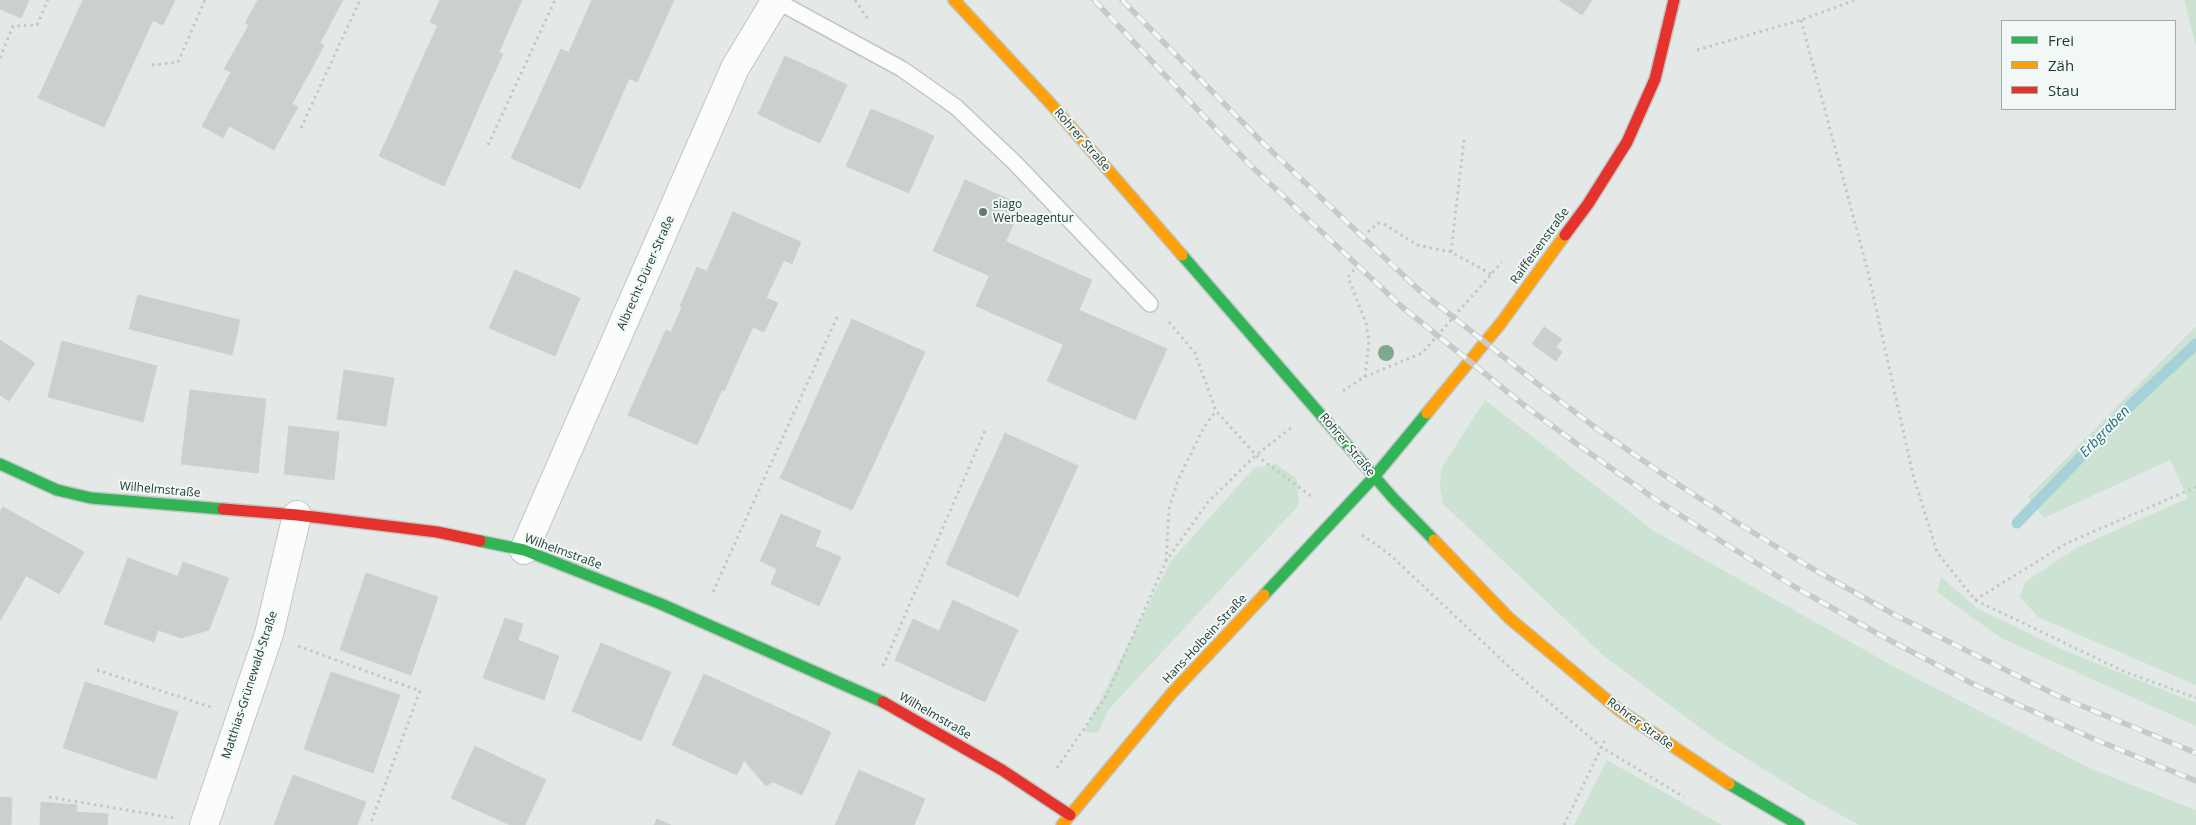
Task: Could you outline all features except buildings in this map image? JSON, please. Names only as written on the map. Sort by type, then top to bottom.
[{"type":"street","name":"Albrecht-Dürer-Straße","points":[[524,550],[736,68],[775,0]]},
{"type":"street","name":"Rohrer Straße","points":[[954,0],[1050,103],[1374,477],[1451,560],[1509,618],[1619,710],[1712,774],[1799,825]]},
{"type":"street","name":"Raiffeisenstraße","points":[[1374,477],[1501,323],[1588,204],[1627,142],[1655,79],[1674,0]]},
{"type":"street","name":"Wilhelmstraße","points":[[0,464],[57,490],[91,498],[297,515],[437,532],[524,550],[700,621],[897,709],[1002,770],[1039,794],[1066,820]]},
{"type":"street","name":"Hans-Holbein-Straße","points":[[1066,820],[1172,693],[1374,477]]},
{"type":"street","name":"Matthias-Grünewald-Straße","points":[[204,824],[269,634],[297,515]]},
{"type":"lane","points":[[775,0],[902,70],[956,107],[1015,163],[1150,304]]},
{"type":"lane","points":[[1066,820],[1083,825]]},
{"type":"path","points":[[0,58],[13,26],[37,26],[48,0]]},
{"type":"path","points":[[152,65],[178,62],[205,0]]},
{"type":"path","points":[[301,128],[360,0]]},
{"type":"path","points":[[488,145],[554,0]]},
{"type":"path","points":[[1664,47],[1699,50],[1801,20],[1855,0]]},
{"type":"path","points":[[1801,20],[1868,272],[1913,475],[1937,552],[1975,600],[2123,671],[2196,698]]},
{"type":"path","points":[[1451,252],[1464,140]]},
{"type":"path","points":[[1368,232],[1378,223],[1386,225],[1416,245],[1451,252],[1493,275]]},
{"type":"path","points":[[1039,794],[1107,695],[1166,561],[1208,504],[1256,455],[1316,409],[1364,377],[1422,353],[1493,275],[1504,260]]},
{"type":"path","points":[[1354,270],[1348,277],[1366,323],[1369,342],[1364,377]]},
{"type":"path","points":[[1150,304],[1172,325],[1195,353],[1216,411],[1256,455],[1337,518]]},
{"type":"path","points":[[700,621],[838,315]]},
{"type":"path","points":[[1166,561],[1169,509],[1178,480],[1204,427],[1216,411]]},
{"type":"path","points":[[870,696],[986,428]]},
{"type":"path","points":[[1975,600],[2067,543],[2196,487]]},
{"type":"path","points":[[269,634],[420,691],[371,822]]},
{"type":"path","points":[[97,670],[241,717]]},
{"type":"path","points":[[1564,825],[1619,710]]},
{"type":"path","points":[[48,796],[204,824]]},
{"type":"green space","points":[[2184,0],[2196,0],[2196,47]]},
{"type":"green space","points":[[2196,326],[2196,685],[2038,617],[2020,597],[2025,582],[2076,548],[2188,498],[2170,460],[2044,518],[2028,497]]},
{"type":"green space","points":[[1485,400],[1654,531],[1893,666],[2091,769],[2196,810],[2196,825],[1859,825],[1808,797],[1714,738],[1603,655],[1443,504],[1440,487],[1441,469]]},
{"type":"green space","points":[[1276,464],[1297,479],[1299,505],[1109,709],[1098,733],[1084,732],[1170,562],[1254,468]]},
{"type":"green space","points":[[1941,577],[1978,609],[2066,651],[2196,703],[2196,726],[2001,638],[1937,592]]},
{"type":"green space","points":[[1607,760],[1722,825],[1574,825]]},
{"type":"waterway","name":"Erbgraben","points":[[2017,523],[2133,403],[2196,344]]},
{"type":"railway","points":[[1094,0],[1249,164],[1401,306],[1525,406],[1584,449],[1655,499],[1724,543],[1795,587],[1880,635],[1973,684],[2094,739],[2196,781]]},
{"type":"railway","points":[[1122,0],[1264,144],[1419,290],[1596,428],[1736,522],[1808,566],[1893,614],[2058,696],[2196,753]]},
{"type":"traffic: fast","points":[[1182,255],[1393,498],[1434,540]]},
{"type":"traffic: fast","points":[[1264,595],[1374,477],[1427,413]]},
{"type":"traffic: fast","points":[[0,464],[57,490],[91,498],[223,509]]},
{"type":"traffic: fast","points":[[480,541],[524,550],[661,604],[883,702]]},
{"type":"traffic: fast","points":[[1729,784],[1799,825]]},
{"type":"traffic: slow","points":[[954,0],[1050,103],[1182,255]]},
{"type":"traffic: slow","points":[[1427,413],[1501,323],[1565,235]]},
{"type":"traffic: slow","points":[[1434,540],[1509,618],[1619,710],[1729,784]]},
{"type":"traffic: slow","points":[[1062,825],[1172,693],[1264,595]]},
{"type":"traffic: jam","points":[[1565,235],[1588,204],[1627,142],[1655,79],[1674,0]]},
{"type":"traffic: jam","points":[[223,509],[297,515],[437,532],[480,541]]},
{"type":"traffic: jam","points":[[883,702],[1002,770],[1070,815]]},
{"type":"place","name":"siago Werbeagentur","points":[[983,212]]}]
